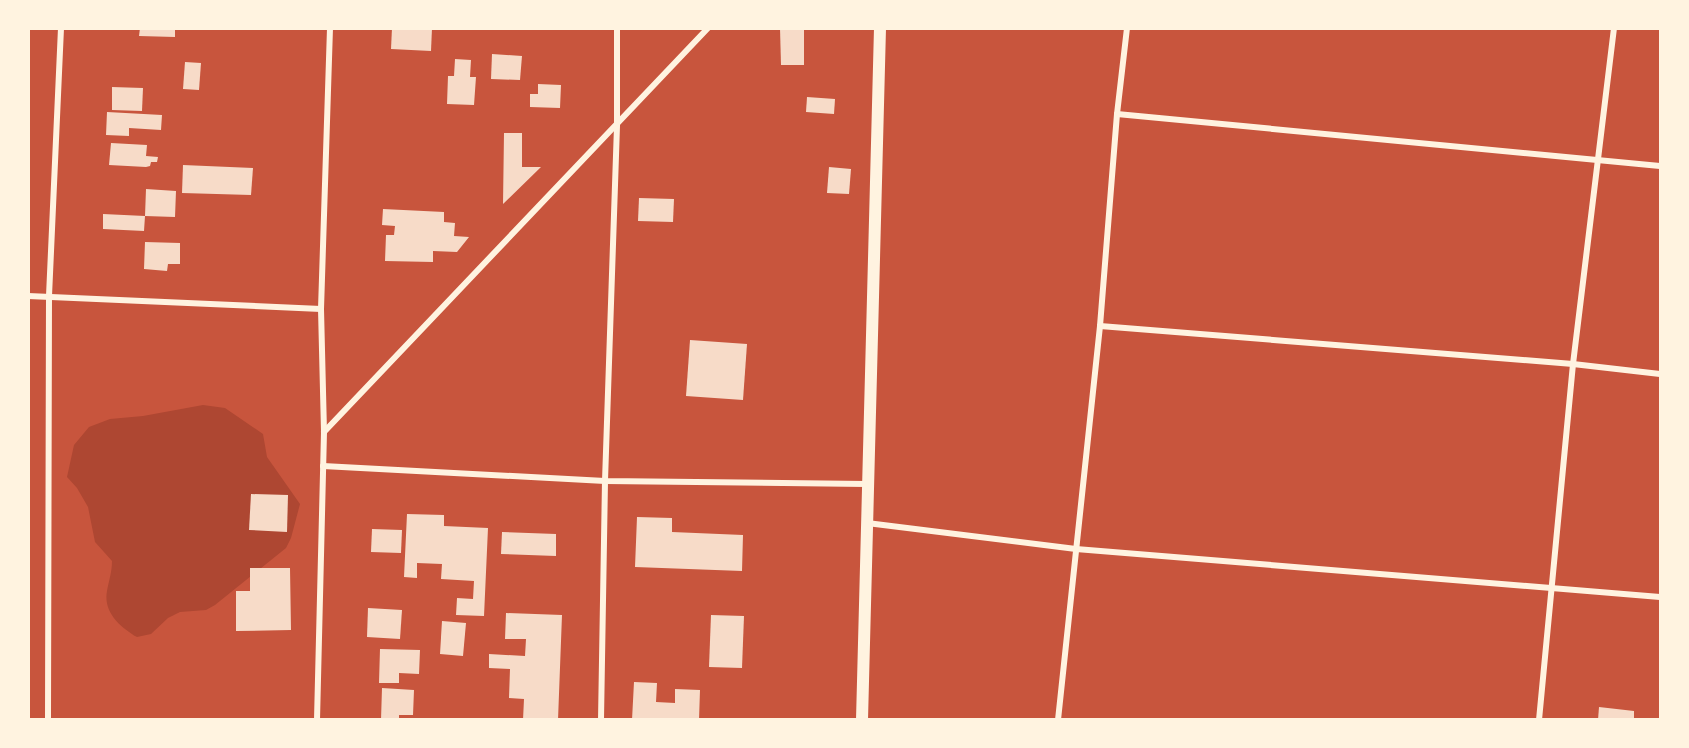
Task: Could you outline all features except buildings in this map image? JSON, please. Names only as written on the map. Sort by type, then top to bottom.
[{"type":"main road","points":[[862,720],[880,28]]},
{"type":"street","points":[[48,720],[49,296],[61,28]]},
{"type":"street","points":[[317,720],[324,432],[321,309],[330,28]]},
{"type":"street","points":[[601,720],[617,126],[617,28]]},
{"type":"street","points":[[324,432],[708,28]]},
{"type":"street","points":[[1058,720],[1100,326],[1117,114],[1127,28]]},
{"type":"street","points":[[1539,720],[1573,364],[1614,28]]},
{"type":"street","points":[[1117,114],[1660,166]]},
{"type":"street","points":[[28,296],[321,309]]},
{"type":"street","points":[[1100,326],[1573,364],[1660,374]]},
{"type":"street","points":[[323,466],[606,481],[867,484]]},
{"type":"street","points":[[866,522],[1076,549],[1660,597]]},
{"type":"shaded area","points":[[203,405],[225,408],[263,434],[267,457],[300,504],[291,538],[286,548],[215,605],[206,610],[180,612],[168,618],[151,634],[137,637],[119,624],[108,606],[106,599],[112,561],[95,542],[88,507],[77,488],[67,477],[74,445],[89,427],[110,419],[143,416]]}]
